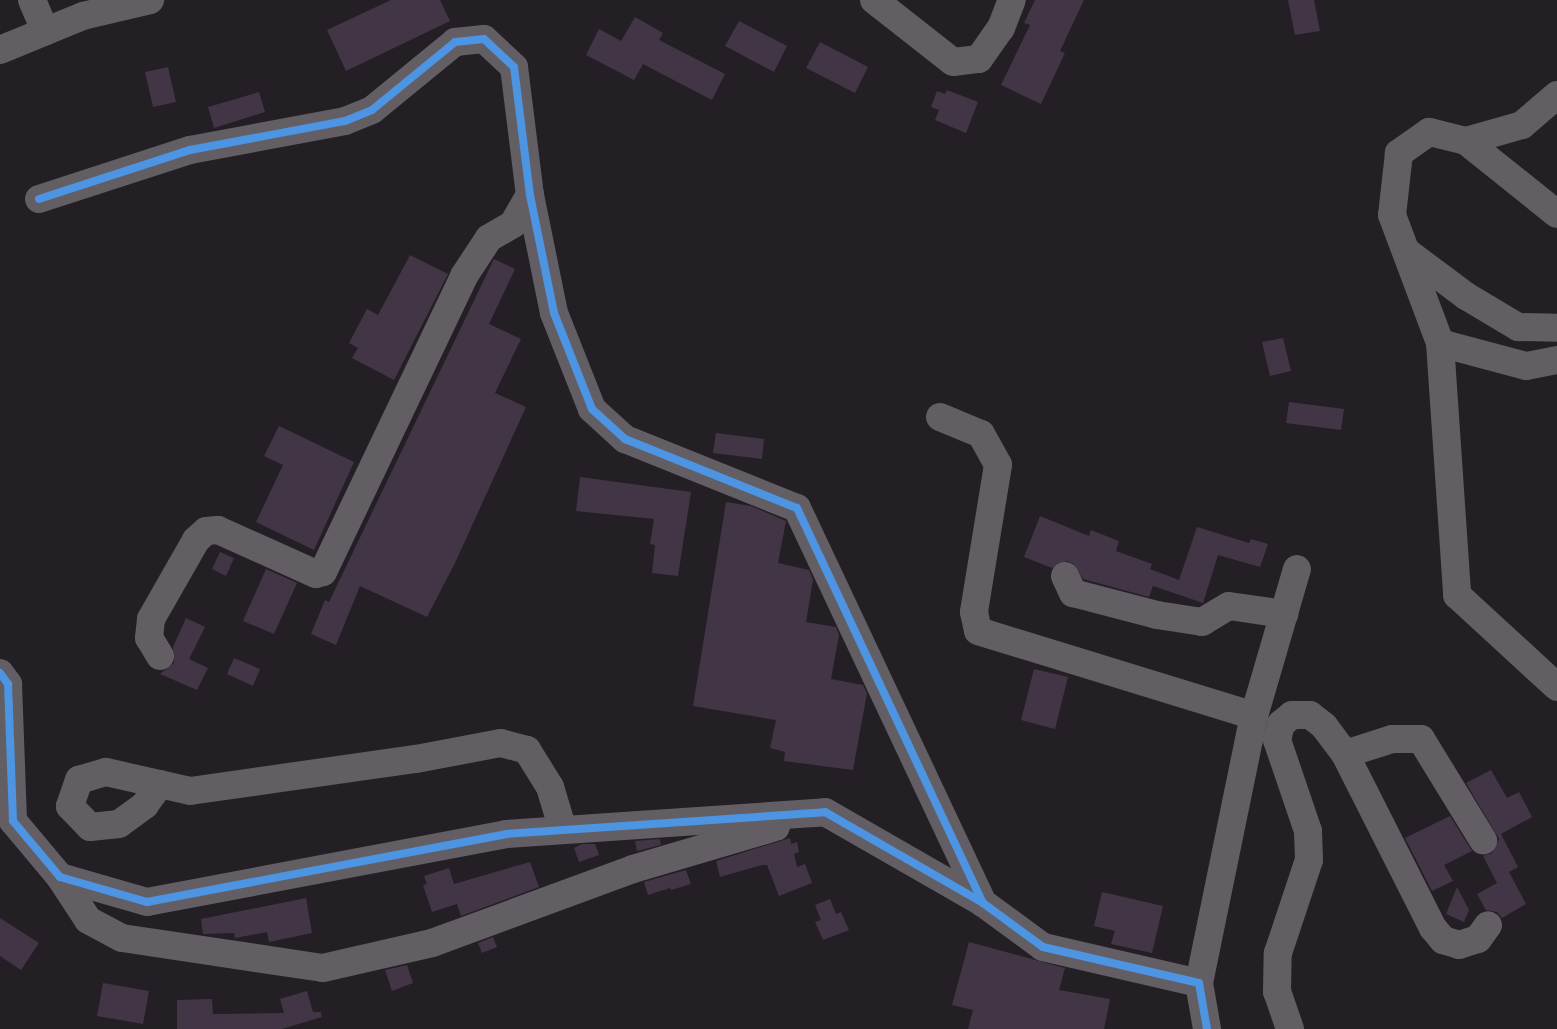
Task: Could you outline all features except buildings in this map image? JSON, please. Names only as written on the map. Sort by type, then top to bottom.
[{"type":"street","points":[[32,0],[45,31]]},
{"type":"street","points":[[0,50],[83,16],[150,0]]},
{"type":"street","points":[[874,0],[953,62],[979,59],[1001,28],[1012,0]]},
{"type":"street","points":[[39,199],[190,150],[345,121],[372,110],[455,42],[484,39],[514,67],[530,195],[554,314],[592,409],[625,439],[797,508],[983,903]]},
{"type":"street","points":[[1466,141],[1522,125],[1557,95]]},
{"type":"street","points":[[1557,214],[1466,141],[1429,132],[1399,153],[1392,215],[1440,343],[1457,595],[1557,688]]},
{"type":"street","points":[[160,656],[149,638],[151,619],[196,540],[206,531],[218,530],[316,574],[323,572],[464,276],[488,238],[513,224],[530,195]]},
{"type":"street","points":[[1407,252],[1466,296],[1518,327],[1557,328]]},
{"type":"street","points":[[1440,343],[1526,366],[1557,360]]},
{"type":"street","points":[[940,417],[982,434],[998,464],[974,612],[978,631],[1254,716]]},
{"type":"street","points":[[1207,1029],[1199,983],[1254,716],[1297,569]]},
{"type":"street","points":[[1065,576],[1073,593],[1157,616],[1202,622],[1229,606],[1284,614]]},
{"type":"street","points":[[0,673],[8,684],[13,821],[60,877],[88,920],[122,938],[323,968],[432,942],[633,869],[825,812]]},
{"type":"street","points":[[1290,1029],[1278,992],[1278,953],[1309,860],[1308,831],[1301,805],[1277,740],[1281,724],[1292,715],[1310,715],[1324,726],[1345,754],[1433,928],[1443,940],[1459,945],[1478,939],[1488,925]]},
{"type":"street","points":[[1345,754],[1392,739],[1421,739],[1483,840]]},
{"type":"street","points":[[160,784],[190,791],[416,759],[501,743],[527,750],[550,787],[563,830]]},
{"type":"street","points":[[60,877],[147,902],[506,834],[825,812],[983,903],[1043,947],[1199,983]]},
{"type":"cycle path","points":[[39,199],[190,150],[345,121],[372,110],[455,42],[484,39],[514,67],[530,195],[554,313],[592,409],[625,439],[797,508],[983,903]]},
{"type":"cycle path","points":[[0,673],[8,684],[13,821],[60,877],[147,902],[506,834],[825,812],[983,903],[1043,947],[1199,983],[1207,1029]]}]
